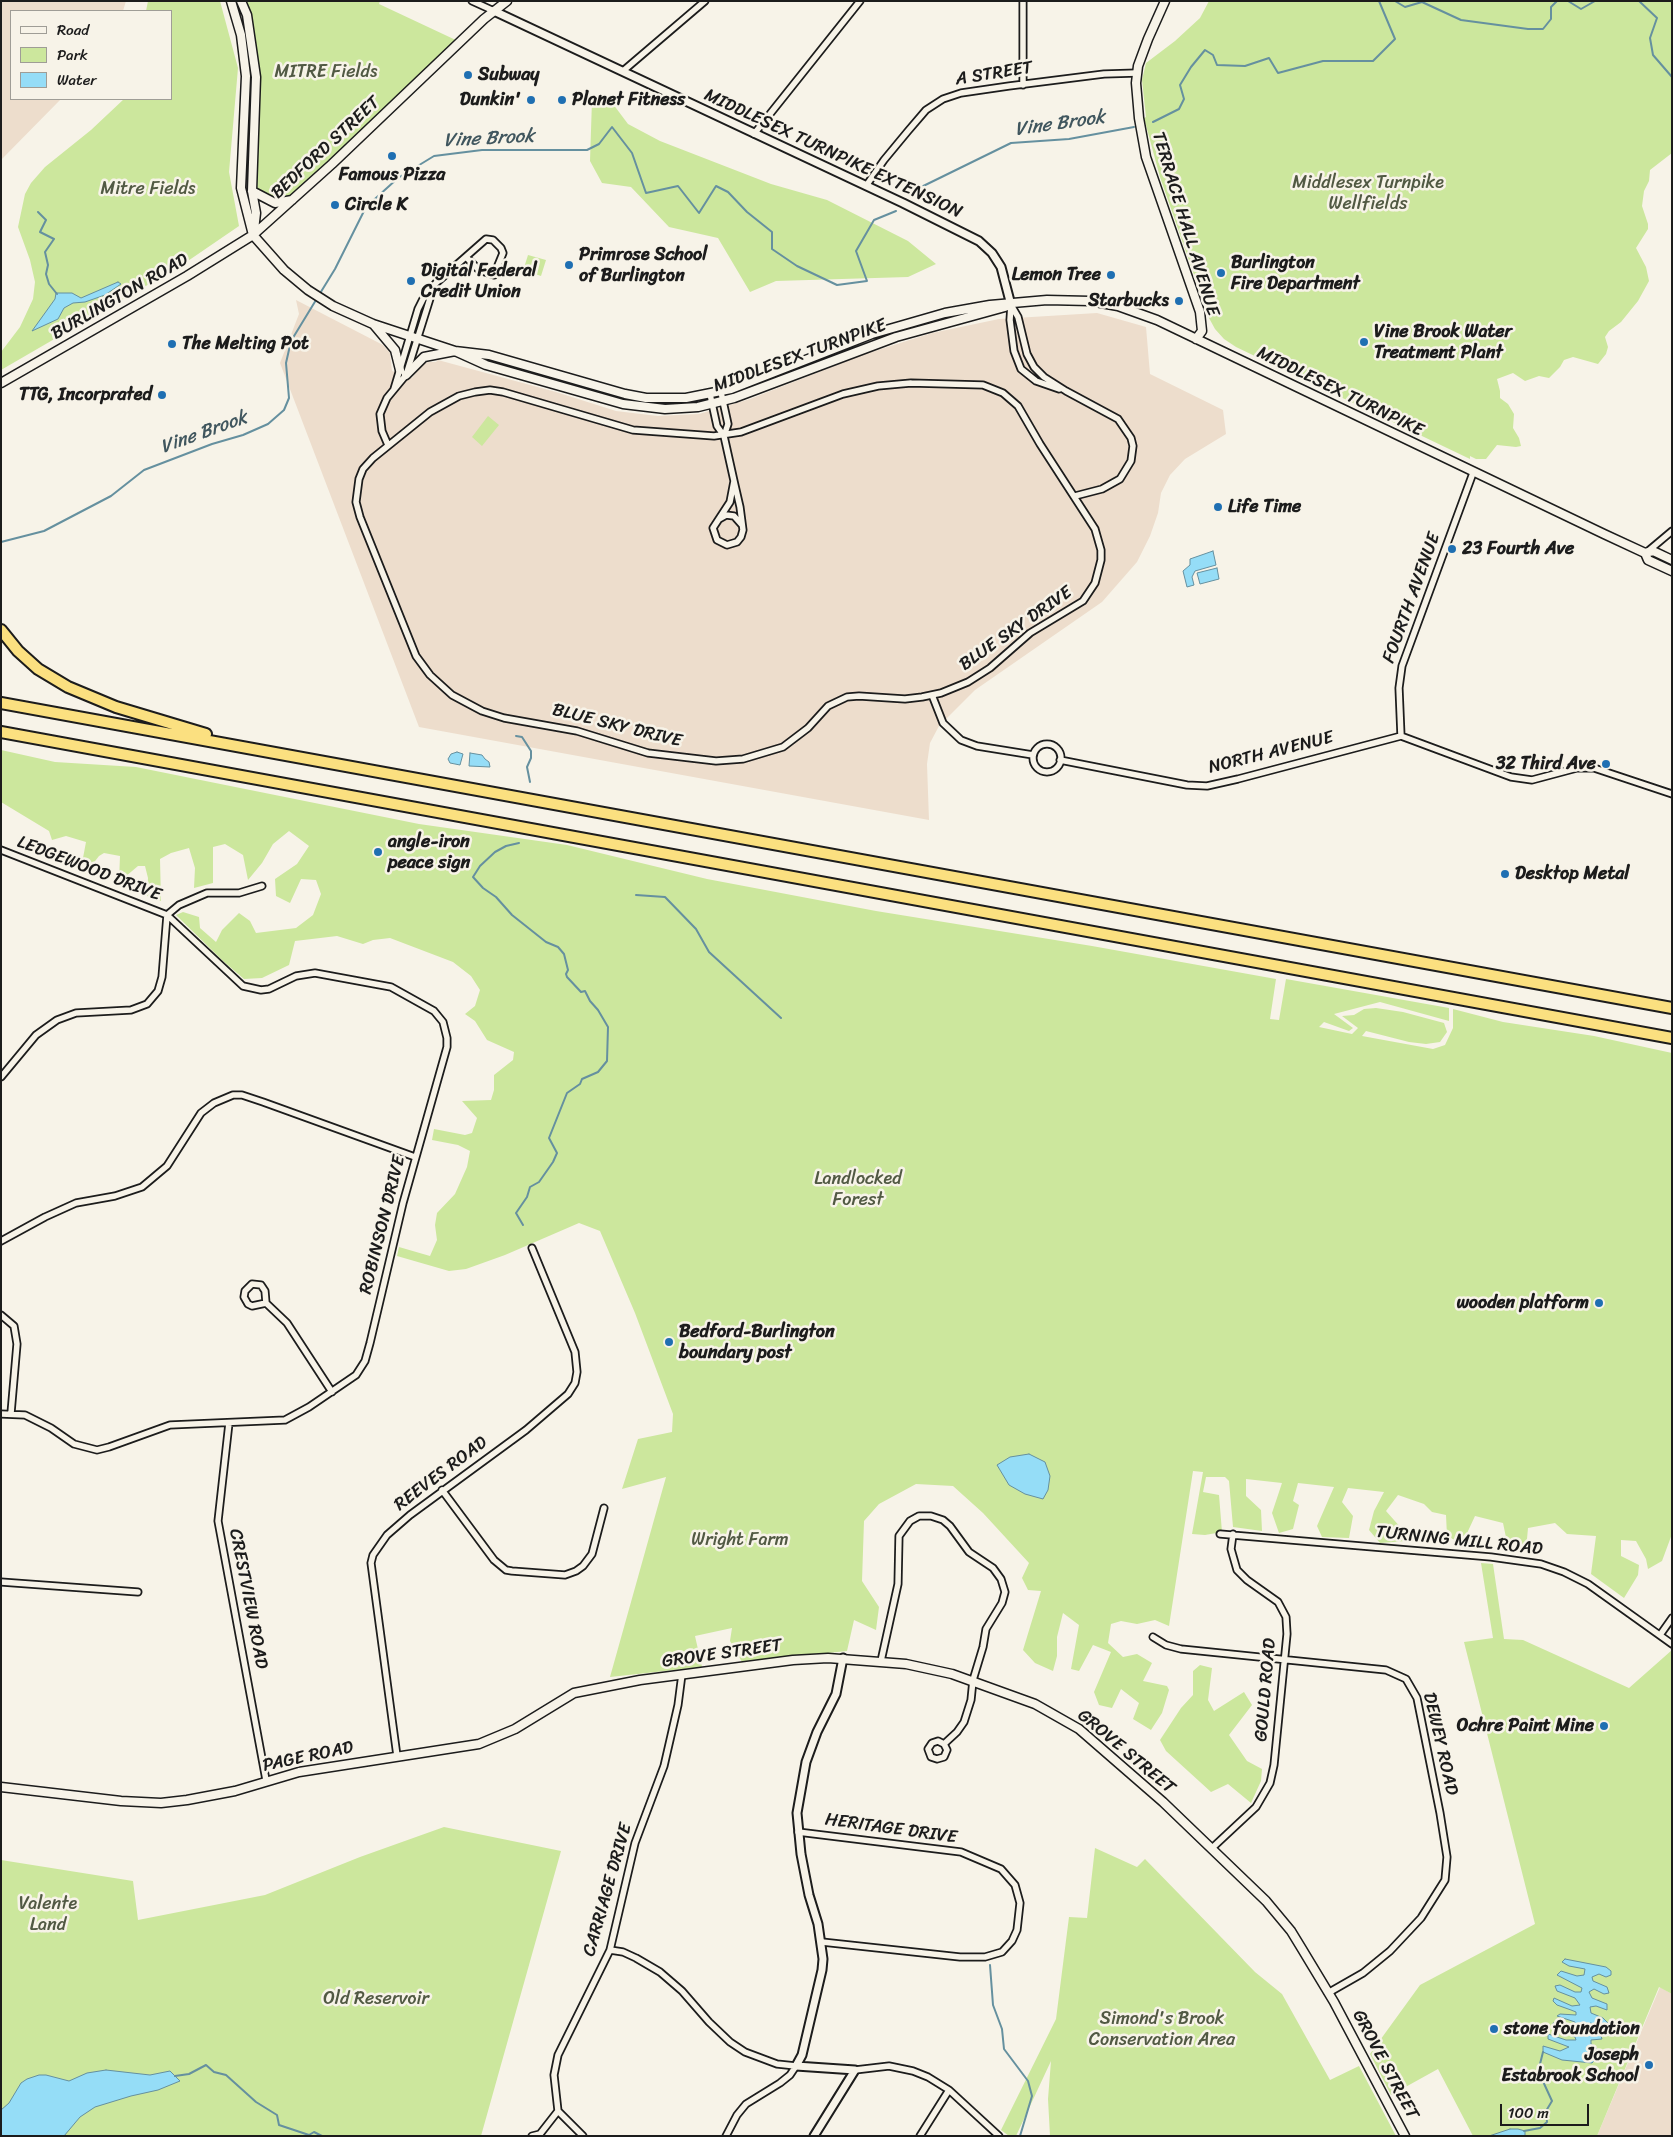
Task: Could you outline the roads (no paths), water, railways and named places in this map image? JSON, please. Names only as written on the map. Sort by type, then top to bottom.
[{"type":"highway","points":[[1,630],[18,651],[38,669],[80,693],[138,714],[262,749]]},
{"type":"highway","points":[[1,703],[262,749],[1672,1008]]},
{"type":"highway","points":[[1,732],[1672,1038]]},
{"type":"main road","name":"MIDDLESEX TURNPIKE","points":[[231,1],[242,35],[246,76],[241,188],[253,234],[284,270],[308,290],[333,306],[373,324],[455,350],[489,355],[636,396],[666,399],[720,392],[893,327],[967,308],[1062,299],[1107,304],[1137,312],[1645,553],[1653,552],[1672,560]]},
{"type":"main road","points":[[241,1],[247,14],[256,77],[252,191],[256,212],[253,234]]},
{"type":"main road","name":"BEDFORD STREET","points":[[253,234],[294,200],[494,11],[507,1]]},
{"type":"main road","name":"TERRACE HALL AVENUE","points":[[1165,1],[1142,53],[1137,73],[1139,118],[1146,157],[1200,312],[1202,331],[1196,339]]},
{"type":"main road","points":[[252,191],[275,203],[294,200]]},
{"type":"main road","name":"BURLINGTON ROAD","points":[[1,383],[187,276],[253,234]]},
{"type":"main road","name":"MIDDLESEX TURNPIKE","points":[[455,350],[486,365],[623,404],[665,409],[723,402],[896,337],[1011,305]]},
{"type":"main road","points":[[373,324],[396,350],[403,373],[423,357],[455,350]]},
{"type":"main road","name":"MIDDLESEX TURNPIKE","points":[[1645,553],[1648,560],[1672,571]]},
{"type":"main road","name":"GROVE STREET","points":[[608,1686],[682,1674],[793,1660],[843,1658],[881,1661],[930,1669],[973,1680],[1035,1704],[1072,1724],[1099,1745],[1163,1802],[1275,1911],[1297,1940],[1328,1993],[1405,2136]]},
{"type":"main road","name":"PAGE ROAD","points":[[1,1787],[121,1801],[161,1803],[207,1797],[235,1791],[266,1780],[299,1772],[479,1744],[514,1729],[571,1694],[608,1686]]},
{"type":"street","name":"MIDDLESEX TURNPIKE EXTENSION","points":[[472,1],[969,236],[986,246],[1001,266],[1011,305]]},
{"type":"street","points":[[623,72],[705,1]]},
{"type":"street","points":[[754,134],[860,1]]},
{"type":"street","points":[[1023,1],[1023,84]]},
{"type":"street","name":"A STREET","points":[[866,186],[895,146],[926,110],[936,102],[961,93],[1023,84],[1104,74],[1137,73]]},
{"type":"street","points":[[388,445],[382,430],[380,414],[387,398],[403,373],[414,338],[418,309],[424,297],[436,282],[466,256],[486,239],[493,240],[501,248],[502,253],[494,275],[479,270],[466,256]]},
{"type":"street","points":[[1011,305],[1010,320],[1014,352],[1021,369],[1036,381],[1066,391]]},
{"type":"street","points":[[1011,305],[1016,313],[1024,346],[1030,361],[1044,377],[1118,419],[1128,431],[1133,446],[1131,461],[1120,479],[1102,489],[1075,496]]},
{"type":"street","name":"BLUE SKY DRIVE","points":[[911,383],[983,385],[1003,393],[1018,406],[1040,444],[1095,529],[1101,550],[1100,569],[1086,597],[1076,607],[1030,632],[990,668],[968,682],[932,695],[905,699],[847,697],[828,706],[808,728],[783,747],[748,758],[724,761],[670,757],[577,730],[504,718],[471,706],[452,695],[430,675],[416,656],[360,517],[356,502],[359,479],[363,468],[388,445],[446,402],[459,396],[490,390],[520,396],[632,430],[724,436],[750,429],[827,399],[861,389],[911,383]]},
{"type":"street","points":[[720,392],[728,424],[724,436]]},
{"type":"street","points":[[710,394],[717,426],[724,436],[734,481],[743,530],[737,542],[732,545],[724,545],[717,540],[713,533],[713,528],[730,502],[734,481]]},
{"type":"street","name":"FOURTH AVENUE","points":[[1401,736],[1399,688],[1402,666],[1473,473]]},
{"type":"street","points":[[717,520],[724,516],[734,516],[741,522],[743,530]]},
{"type":"street","points":[[1645,553],[1672,531]]},
{"type":"street","points":[[932,695],[943,723],[961,740],[977,746],[1033,755]]},
{"type":"street","points":[[1401,736],[1516,778],[1542,778],[1577,768],[1594,768],[1672,794]]},
{"type":"street","name":"NORTH AVENUE","points":[[1060,760],[1187,785],[1202,786],[1229,782],[1401,736]]},
{"type":"street","points":[[1049,744],[1059,751],[1060,760],[1055,769],[1046,772],[1036,767],[1033,755],[1039,746],[1049,744]]},
{"type":"street","name":"LEDGEWOOD DRIVE","points":[[1,850],[166,915]]},
{"type":"street","points":[[1,1077],[36,1036],[57,1020],[76,1013],[131,1010],[147,1004],[158,991],[162,976],[166,915],[179,905],[199,895],[216,892],[239,893],[262,886]]},
{"type":"street","name":"ROBINSON DRIVE","points":[[1,1414],[11,1413],[33,1418],[74,1444],[97,1450],[170,1425],[286,1420],[292,1418],[356,1375],[365,1361],[415,1157],[447,1047],[446,1029],[434,1011],[391,987],[314,973],[296,976],[269,989],[261,990],[243,986],[235,981],[166,915]]},
{"type":"street","points":[[1,1241],[45,1217],[76,1203],[120,1195],[142,1188],[159,1176],[168,1166],[201,1113],[214,1103],[233,1095],[242,1095],[263,1102],[415,1157]]},
{"type":"street","name":"REEVES ROAD","points":[[397,1756],[371,1563],[377,1547],[410,1514],[526,1430],[568,1394],[575,1383],[577,1367],[575,1352],[532,1248]]},
{"type":"street","points":[[266,1303],[252,1306],[248,1304],[244,1297],[245,1291],[252,1284],[261,1285],[265,1291],[266,1303],[287,1323],[332,1392]]},
{"type":"street","points":[[1,1315],[14,1326],[17,1344],[11,1413]]},
{"type":"street","name":"CRESTVIEW ROAD","points":[[229,1423],[218,1521],[266,1780]]},
{"type":"street","points":[[442,1490],[494,1560],[506,1570],[512,1571],[565,1575],[576,1571],[583,1566],[592,1554],[604,1508]]},
{"type":"street","points":[[881,1661],[898,1584],[899,1536],[910,1521],[919,1516],[931,1516],[943,1520],[950,1526],[969,1552],[993,1568],[1001,1579],[1005,1592],[1002,1603],[986,1629],[983,1647],[973,1680],[971,1700],[964,1722],[957,1732],[944,1744]]},
{"type":"street","name":"TURNING MILL ROAD","points":[[1220,1534],[1502,1558],[1541,1564],[1564,1572],[1588,1584],[1672,1644]]},
{"type":"street","name":"GOULD ROAD","points":[[1211,1849],[1256,1806],[1270,1783],[1274,1765],[1287,1634],[1286,1617],[1278,1602],[1247,1580],[1237,1570],[1232,1557],[1234,1534]]},
{"type":"street","points":[[1,1582],[138,1592]]},
{"type":"street","points":[[1660,1635],[1672,1618]]},
{"type":"street","name":"DEWEY ROAD","points":[[1153,1637],[1166,1645],[1181,1649],[1376,1668],[1394,1672],[1406,1679],[1417,1698],[1447,1857],[1445,1880],[1422,1918],[1382,1959],[1328,1993]]},
{"type":"street","points":[[726,2136],[737,2115],[746,2104],[790,2075],[802,2055],[822,1970],[822,1942],[809,1895],[798,1832],[797,1813],[806,1762],[817,1732],[836,1694],[843,1658]]},
{"type":"street","name":"CARRIAGE DRIVE","points":[[558,2111],[554,2075],[558,2055],[610,1950],[635,1843],[664,1766],[678,1705],[682,1674]]},
{"type":"street","name":"HERITAGE DRIVE","points":[[798,1832],[961,1852],[1001,1869],[1015,1884],[1020,1903],[1017,1930],[1012,1941],[1002,1952],[985,1957],[960,1957],[822,1942]]},
{"type":"street","points":[[610,1950],[630,1955],[660,1972],[682,1991],[709,2022],[730,2042],[745,2052],[777,2064],[796,2066],[855,2070],[880,2066],[899,2067],[928,2077],[949,2090],[999,2136]]},
{"type":"street","points":[[814,2136],[855,2070]]},
{"type":"street","points":[[920,2136],[949,2090]]},
{"type":"street","points":[[532,2136],[540,2135],[558,2111],[583,2136]]},
{"type":"water","points":[[118,282],[121,284],[105,295],[85,302],[73,303],[64,308],[58,319],[32,331],[55,299],[56,293],[72,293],[81,298]]},
{"type":"water","points":[[1213,551],[1216,565],[1195,571],[1192,577],[1194,585],[1187,587],[1183,571],[1190,565],[1190,559]]},
{"type":"water","points":[[1217,568],[1219,579],[1200,584],[1197,573]]},
{"type":"water","points":[[457,752],[463,754],[460,765],[450,763],[448,759],[451,754]]},
{"type":"water","points":[[470,753],[482,755],[489,762],[490,767],[469,766]]},
{"type":"water","points":[[1029,1454],[1045,1462],[1050,1476],[1048,1490],[1043,1499],[1025,1494],[1009,1485],[997,1465],[1010,1457]]},
{"type":"water","points":[[1565,1959],[1606,1967],[1611,1971],[1611,1975],[1606,1977],[1599,1974],[1592,1977],[1593,1981],[1607,1987],[1609,1993],[1604,1994],[1594,1989],[1589,1992],[1592,1998],[1607,2004],[1607,2010],[1596,2006],[1590,2007],[1591,2013],[1603,2018],[1608,2023],[1607,2027],[1590,2023],[1586,2027],[1588,2030],[1601,2036],[1602,2039],[1591,2040],[1591,2044],[1598,2051],[1597,2058],[1592,2063],[1562,2060],[1543,2052],[1543,2046],[1560,2051],[1569,2047],[1548,2039],[1548,2034],[1566,2040],[1576,2040],[1575,2037],[1553,2027],[1553,2023],[1557,2023],[1573,2028],[1575,2022],[1557,2016],[1560,2014],[1576,2015],[1576,2012],[1557,2005],[1553,2001],[1554,1998],[1572,2006],[1580,2005],[1575,1998],[1557,1991],[1555,1986],[1560,1985],[1575,1992],[1581,1992],[1582,1988],[1557,1975],[1561,1971],[1577,1976],[1584,1975],[1585,1969],[1569,1966],[1562,1962]]},
{"type":"water","points":[[106,2070],[150,2075],[170,2071],[180,2081],[158,2090],[95,2107],[80,2117],[64,2136],[1,2136],[1,2110],[9,2103],[21,2083],[27,2079],[46,2075],[69,2081],[87,2073]]},
{"type":"water","points":[[1510,2129],[1525,2131],[1525,2136],[1489,2136]]},
{"type":"waterway","name":"Vine Brook","points":[[1153,122],[1179,109],[1184,99],[1180,85],[1191,67],[1205,50],[1213,55],[1217,65],[1245,66],[1269,58],[1278,73],[1323,61],[1373,61],[1395,39],[1379,1]]},
{"type":"waterway","name":"Vine Brook","points":[[1395,1],[1405,7],[1422,2],[1461,20],[1528,29],[1543,29],[1551,19],[1551,7],[1557,1]]},
{"type":"waterway","name":"Vine Brook","points":[[1568,1],[1581,9],[1595,1]]},
{"type":"waterway","name":"Vine Brook","points":[[1639,1],[1657,18],[1650,38],[1653,55],[1672,77]]},
{"type":"waterway","name":"Vine Brook","points":[[319,295],[335,269],[366,207],[398,178],[434,156],[482,150],[587,150],[599,144],[612,127],[632,153],[646,193],[678,186],[699,213],[716,186],[728,192],[747,212],[772,232],[772,249],[797,266],[837,285],[867,281],[856,251],[874,220],[896,211]]},
{"type":"waterway","name":"Vine Brook","points":[[909,193],[1011,143],[1069,139],[1134,127]]},
{"type":"waterway","points":[[38,212],[46,220],[40,232],[54,239],[45,252],[48,265],[46,274],[49,284],[57,294]]},
{"type":"waterway","name":"Vine Brook","points":[[1,542],[44,531],[111,496],[144,470],[212,444],[243,435],[268,424],[284,410],[289,398],[286,363],[291,341],[316,300]]},
{"type":"waterway","points":[[516,736],[522,737],[531,751],[531,758],[527,767],[530,782]]},
{"type":"waterway","points":[[519,843],[506,846],[495,852],[480,866],[473,877],[483,888],[496,897],[512,915],[546,942],[558,947],[564,954],[568,970],[567,977],[581,992],[585,991],[608,1027],[607,1061],[598,1072],[582,1079],[580,1084],[567,1093],[549,1138],[557,1153],[539,1182],[530,1187],[527,1197],[516,1213],[523,1225]]},
{"type":"waterway","points":[[636,895],[665,897],[696,929],[709,952],[781,1018]]},
{"type":"waterway","points":[[990,1965],[993,2005],[1002,2029],[1004,2049],[1028,2081],[1032,2096],[1020,2136]]},
{"type":"waterway","points":[[1524,2131],[1540,2128],[1547,2122],[1546,2111],[1552,2101],[1541,2077],[1540,2064],[1543,2052]]},
{"type":"waterway","points":[[175,2076],[189,2074],[206,2065],[214,2072],[226,2075],[256,2102],[277,2115],[279,2125],[309,2135],[314,2132],[322,2136]]},
{"type":"place","name":"Subway","points":[[468,75]]},
{"type":"place","name":"Dunkin'","points":[[531,100]]},
{"type":"place","name":"Planet Fitness","points":[[562,100]]},
{"type":"place","name":"Famous Pizza","points":[[392,156]]},
{"type":"place","name":"Circle K","points":[[335,205]]},
{"type":"place","name":"Primrose School of Burlington","points":[[569,265]]},
{"type":"place","name":"Burlington Fire Department","points":[[1221,273]]},
{"type":"place","name":"Lemon Tree","points":[[1111,275]]},
{"type":"place","name":"Digital Federal Credit Union","points":[[411,281]]},
{"type":"place","name":"Starbucks","points":[[1179,301]]},
{"type":"place","name":"Vine Brook Water Treatment Plant","points":[[1364,342]]},
{"type":"place","name":"The Melting Pot","points":[[172,344]]},
{"type":"place","name":"TTG, Incorprated","points":[[162,395]]},
{"type":"place","name":"Life Time","points":[[1218,507]]},
{"type":"place","name":"23 Fourth Ave","points":[[1452,549]]},
{"type":"place","name":"32 Third Ave","points":[[1606,764]]},
{"type":"place","name":"angle-iron peace sign","points":[[378,852]]},
{"type":"place","name":"Desktop Metal","points":[[1505,874]]},
{"type":"place","name":"wooden platform","points":[[1599,1303]]},
{"type":"place","name":"Bedford-Burlington boundary post","points":[[669,1342]]},
{"type":"place","name":"Ochre Paint Mine","points":[[1604,1726]]},
{"type":"place","name":"stone foundation","points":[[1494,2029]]},
{"type":"place","name":"Joseph Estabrook School","points":[[1649,2065]]},
{"type":"park label","name":"MITRE Fields","points":[[326,72]]},
{"type":"park label","name":"Mitre Fields","points":[[148,189]]},
{"type":"park label","name":"Middlesex Turnpike Wellfields","points":[[1368,193]]},
{"type":"park label","name":"Landlocked Forest","points":[[858,1189]]},
{"type":"park label","name":"Wright Farm","points":[[740,1540]]},
{"type":"park label","name":"Valente Land","points":[[48,1914]]},
{"type":"park label","name":"Old Reservoir","points":[[376,1999]]},
{"type":"park label","name":"Simond's Brook Conservation Area","points":[[1162,2029]]}]
